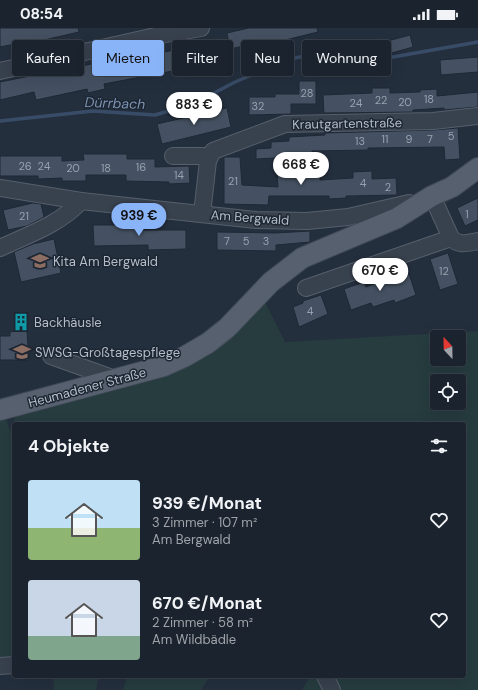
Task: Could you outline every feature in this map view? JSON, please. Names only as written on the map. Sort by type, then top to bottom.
[{"type":"main road","name":"Heumadener Straße","points":[[425,201],[447,178],[478,155]]},
{"type":"main road","name":"Heumadener Straße","points":[[0,410],[164,366],[184,357],[208,343],[227,328],[271,282],[302,258],[380,225],[452,187],[478,168]]},
{"type":"street","points":[[0,71],[179,30],[201,28]]},
{"type":"street","name":"Krautgartenstraße","points":[[210,156],[213,151],[223,146],[285,124],[433,121],[478,116]]},
{"type":"street","points":[[173,156],[210,156],[208,161],[202,214]]},
{"type":"street","name":"Am Bergwald","points":[[0,188],[81,201],[256,220],[307,221],[369,213],[409,203],[425,201]]},
{"type":"street","points":[[0,248],[53,222],[71,211],[81,201]]},
{"type":"street","points":[[425,201],[451,238],[457,243],[465,244],[478,241]]},
{"type":"street","points":[[306,288],[451,238]]},
{"type":"street","points":[[51,356],[115,379]]},
{"type":"street","points":[[0,666],[12,665]]},
{"type":"street","points":[[325,678],[332,690]]},
{"type":"green space","points":[[265,302],[285,342],[430,334],[430,366],[466,366],[466,332],[478,331],[478,690],[302,690],[309,678],[466,678],[466,422],[13,422],[16,415],[105,390]]},
{"type":"green space","points":[[6,418],[10,431],[12,426],[12,664],[0,666],[0,419]]},
{"type":"green space","points":[[53,678],[99,678],[96,690],[54,690]]},
{"type":"green space","points":[[126,678],[209,678],[201,690],[123,690]]},
{"type":"building","points":[[0,28],[78,28],[79,32],[44,40],[12,40],[12,45],[0,47]]},
{"type":"building","points":[[249,28],[317,28],[318,32],[285,40],[241,40],[241,47],[233,48],[233,40],[228,40],[227,33]]},
{"type":"building","points":[[410,35],[413,47],[391,53],[391,40]]},
{"type":"building","points":[[172,50],[172,71],[164,73],[164,52]]},
{"type":"building","points":[[478,57],[478,72],[441,75],[440,60]]},
{"type":"building","points":[[92,64],[92,76],[146,76],[104,84],[105,89],[88,93],[87,89],[36,100],[34,92],[0,100],[0,82],[30,76],[84,76],[84,66]]},
{"type":"building","points":[[299,81],[316,81],[316,104],[291,104],[291,114],[249,115],[249,97],[275,97],[275,94],[299,94]]},
{"type":"building","points":[[372,88],[390,88],[390,93],[420,92],[420,90],[437,89],[437,96],[478,92],[478,107],[444,110],[444,108],[413,110],[413,112],[324,113],[323,95],[372,93]]},
{"type":"building","points":[[227,108],[231,127],[162,144],[157,124]]},
{"type":"building","points":[[458,128],[460,159],[445,160],[444,147],[368,148],[368,150],[312,151],[312,156],[256,159],[256,149],[271,148],[271,142],[289,141],[289,137],[325,135],[325,133]]},
{"type":"building","points":[[83,154],[127,154],[127,159],[155,159],[155,167],[189,166],[190,183],[169,184],[169,182],[126,181],[126,175],[86,175],[86,181],[62,181],[62,178],[38,179],[38,176],[0,176],[0,156],[62,156],[62,161],[84,160]]},
{"type":"building","points":[[224,157],[240,157],[242,185],[278,187],[277,174],[320,174],[320,180],[353,178],[353,172],[372,171],[372,179],[396,178],[397,195],[346,196],[346,198],[329,199],[329,196],[269,196],[268,205],[224,204]]},
{"type":"building","points":[[478,198],[478,220],[465,226],[457,208]]},
{"type":"building","points":[[33,203],[41,204],[44,217],[27,226],[8,230],[3,210]]},
{"type":"building","points":[[93,225],[139,225],[139,230],[186,230],[186,249],[148,250],[148,245],[94,246]]},
{"type":"building","points":[[310,231],[310,242],[276,245],[276,251],[217,250],[217,232],[276,233]]},
{"type":"building","points":[[54,239],[61,273],[21,282],[14,252],[33,244]]},
{"type":"building","points":[[448,253],[458,284],[440,290],[430,259]]},
{"type":"building","points":[[409,274],[416,295],[395,303],[394,300],[373,307],[371,303],[351,310],[344,289],[364,282],[366,287],[386,279],[387,282]]},
{"type":"building","points":[[321,295],[328,314],[299,327],[293,307],[303,303],[303,301]]},
{"type":"building","points":[[16,318],[26,318],[29,360],[0,360],[0,336],[10,336],[10,332],[17,331]]},
{"type":"waterway","name":"Dürrbach","points":[[0,121],[93,111],[155,115],[193,104],[235,82],[290,59],[310,55],[330,56],[359,63],[478,42]]},
{"type":"place","name":"Kita Am Bergwald","points":[[40,261]]},
{"type":"place","name":"Backhäusle","points":[[21,322]]},
{"type":"place","name":"SWSG-Großtagespflege","points":[[22,352]]}]
